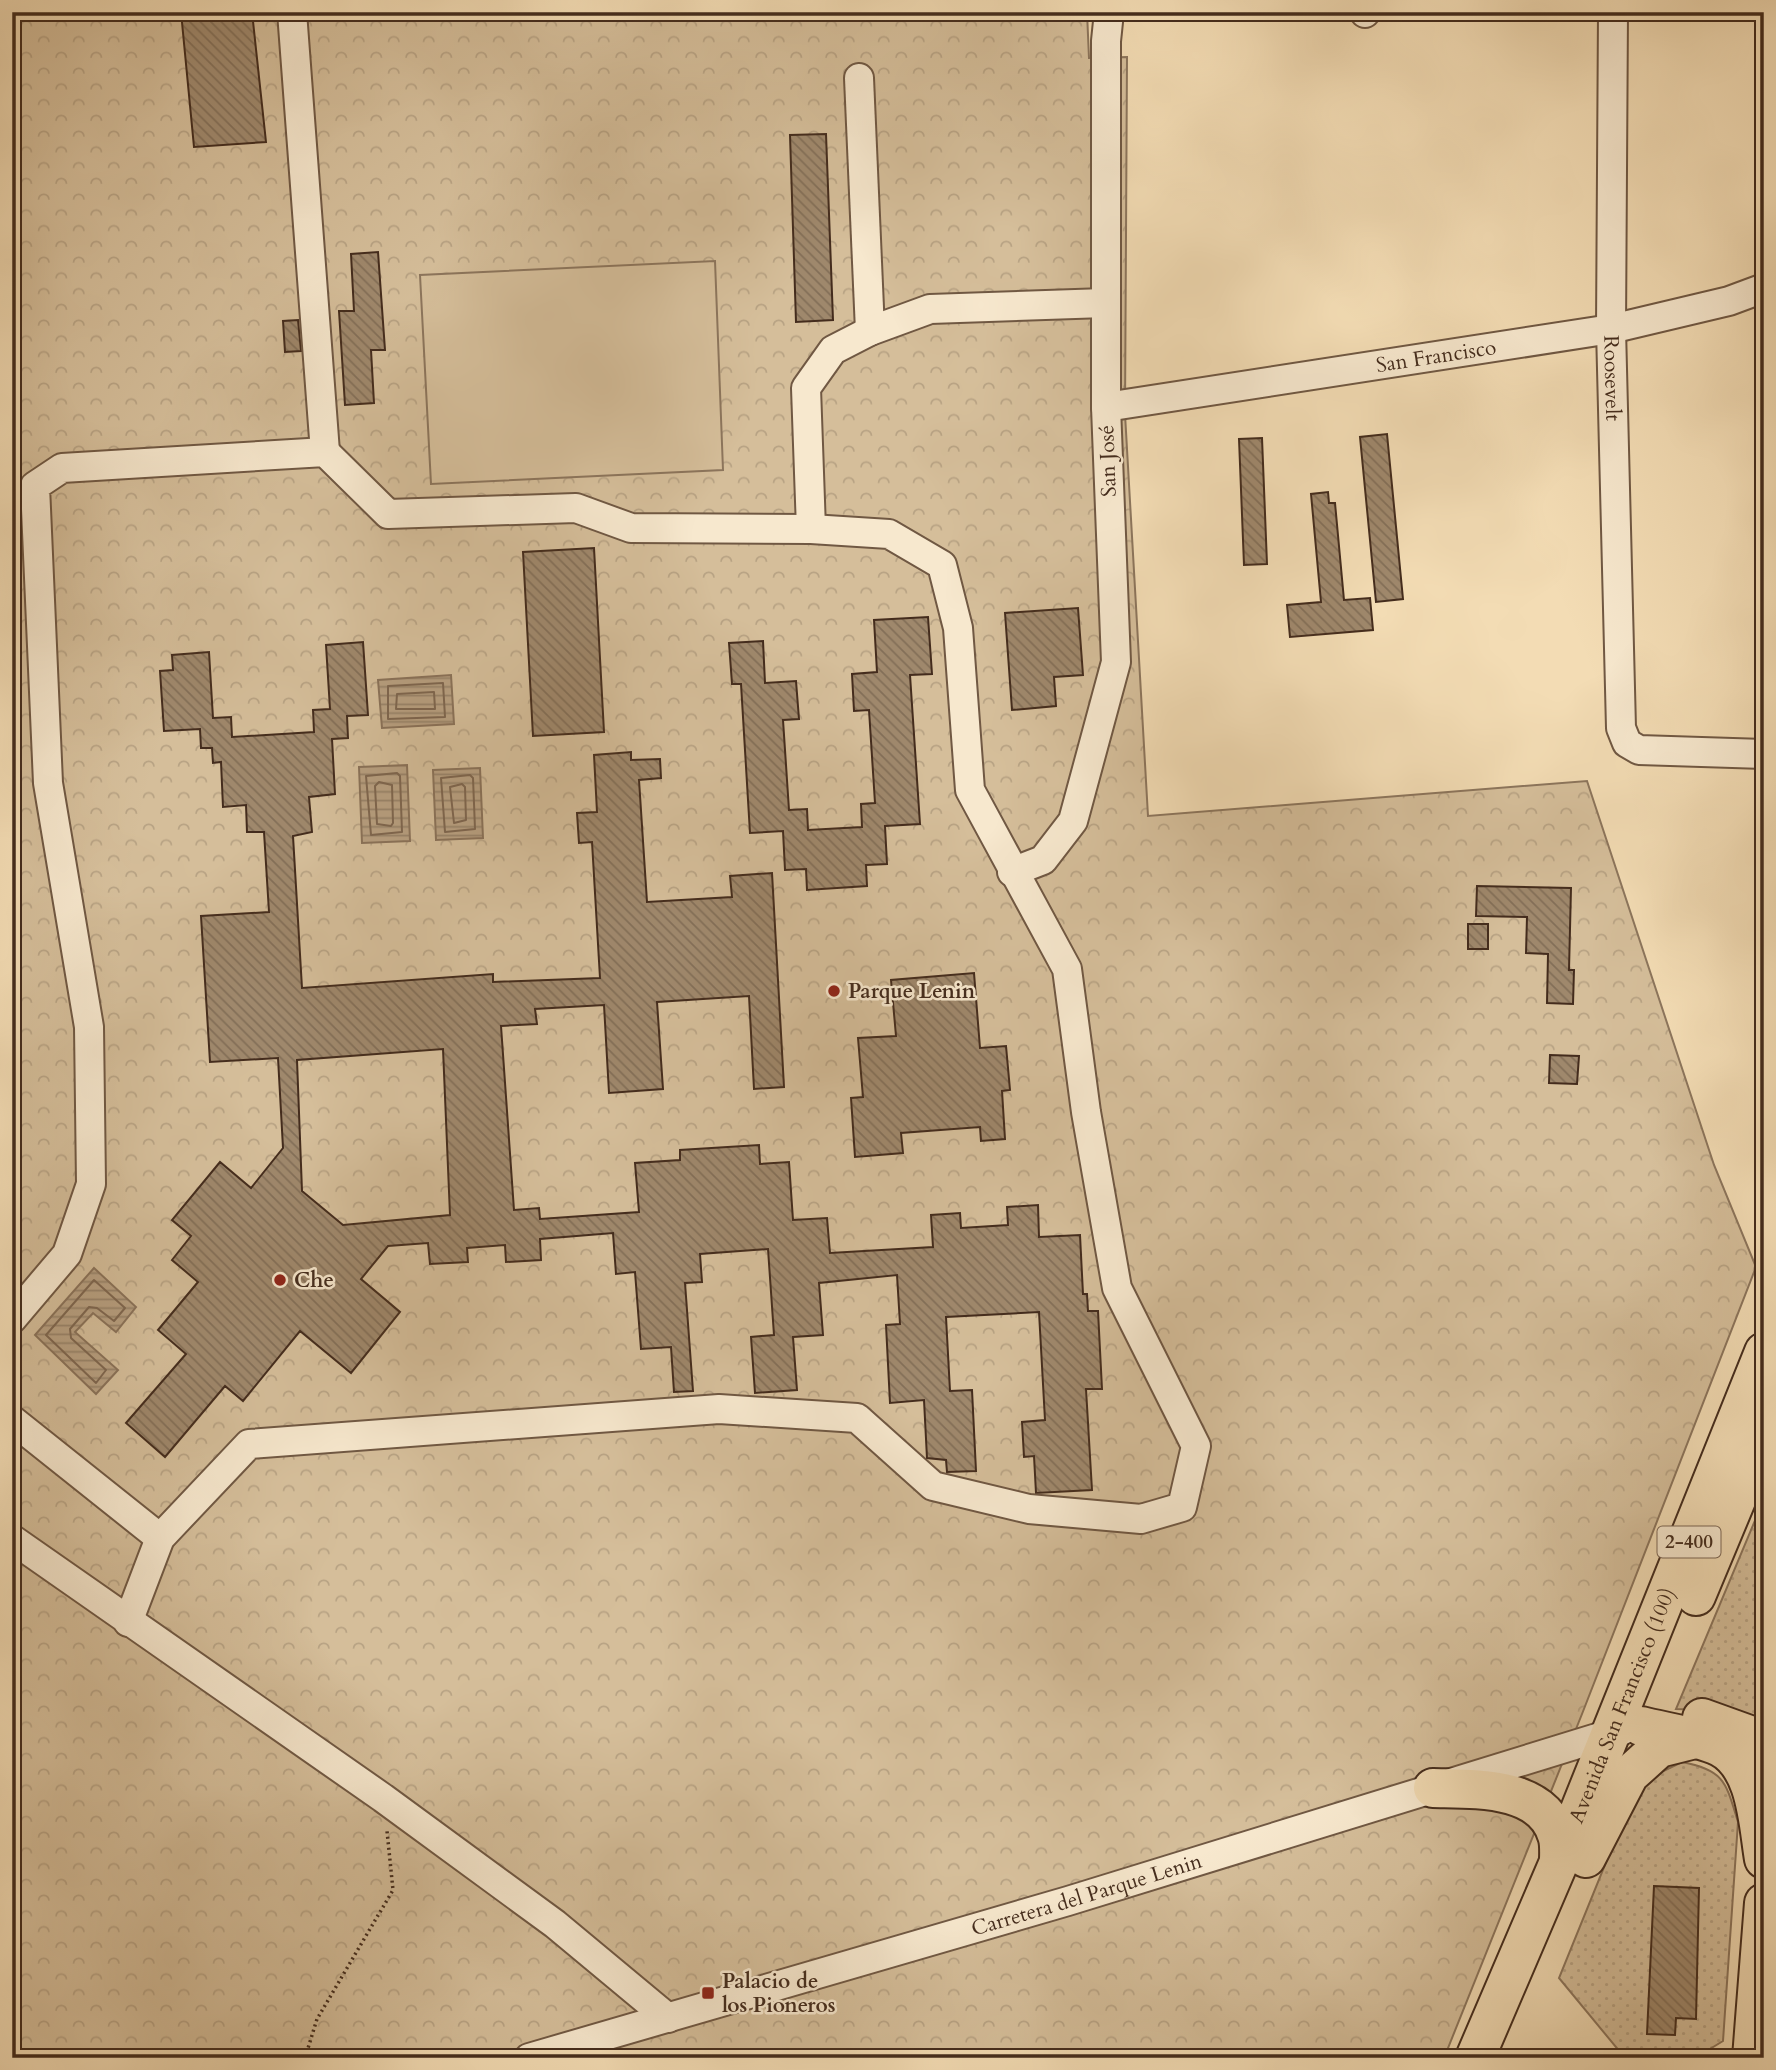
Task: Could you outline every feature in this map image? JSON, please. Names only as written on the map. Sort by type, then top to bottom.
[{"type":"highway","name":"Avenida San Francisco (100)","points":[[1504,2058],[1573,1860],[1626,1729],[1764,1352]]},
{"type":"highway","name":"Avenida San Francisco (100)","points":[[1626,1729],[1764,1433]]},
{"type":"highway","points":[[1626,1729],[1662,1720],[1695,1717],[1723,1723],[1764,1745]]},
{"type":"highway","points":[[1626,1729],[1722,1748],[1743,1769],[1751,1788],[1764,1860]]},
{"type":"highway","points":[[1433,1788],[1496,1792],[1528,1802],[1537,1808],[1573,1860],[1629,1775],[1659,1748],[1691,1740]]},
{"type":"highway","name":"Avenida San Francisco (100)","points":[[1475,2058],[1573,1860]]},
{"type":"highway","points":[[1752,2058],[1764,1903]]},
{"type":"street","points":[[128,1622],[160,1538],[249,1444],[719,1409],[857,1418],[933,1486],[1029,1509],[1141,1520],[1182,1507],[1196,1446],[1117,1288],[1086,1112],[1067,969],[1012,872],[970,790],[958,628],[942,565],[889,534],[811,529],[631,528],[576,508],[388,514],[325,452],[292,12]]},
{"type":"street","name":"San José","points":[[1012,872],[1043,860],[1073,821],[1116,662],[1106,407],[1106,41],[1109,12]]},
{"type":"street","name":"Roosevelt","points":[[1613,12],[1611,329],[1620,728],[1627,743],[1639,750],[1764,754]]},
{"type":"street","points":[[859,78],[870,331]]},
{"type":"street","name":"San Francisco","points":[[1106,407],[1611,329],[1729,301],[1764,288]]},
{"type":"street","points":[[811,529],[806,388],[833,350],[870,331],[930,309],[1105,303]]},
{"type":"street","points":[[12,1320],[67,1254],[91,1184],[89,1027],[48,783],[35,486],[62,468],[325,452]]},
{"type":"street","points":[[12,1420],[160,1538]]},
{"type":"street","points":[[12,1539],[383,1798],[555,1924],[668,2018]]},
{"type":"street","name":"Carretera del Parque Lenin","points":[[529,2058],[1068,1901],[1626,1729]]},
{"type":"path","points":[[304,2058],[317,2019],[393,1889],[383,1798]]},
{"type":"green space","name":"Parque Lenin","points":[[12,12],[1087,12],[1089,58],[1127,57],[1125,414],[1148,816],[1587,781],[1714,1165],[1756,1267],[1582,1714],[1444,2058],[12,2058]]},
{"type":"green space","points":[[715,261],[723,470],[431,484],[420,275]]},
{"type":"green space","points":[[1764,1499],[1764,1731],[1711,1710],[1676,1709]]},
{"type":"green space","points":[[1682,1762],[1707,1769],[1722,1780],[1738,1822],[1723,2041],[1695,2058],[1625,2058],[1559,1978],[1628,1808],[1651,1777]]},
{"type":"water","points":[[451,675],[454,724],[382,728],[378,680]]},
{"type":"water","points":[[407,765],[410,841],[362,843],[359,767]]},
{"type":"water","points":[[480,768],[483,838],[436,840],[433,770]]},
{"type":"water","points":[[94,1268],[136,1307],[116,1332],[93,1313],[75,1332],[118,1370],[96,1394],[35,1335]]},
{"type":"building","points":[[181,12],[252,12],[266,142],[194,147]]},
{"type":"building","points":[[826,134],[833,320],[796,322],[790,135]]},
{"type":"building","points":[[378,252],[385,350],[371,350],[374,403],[345,405],[339,311],[354,311],[351,254]]},
{"type":"building","points":[[298,320],[301,351],[285,352],[283,321]]},
{"type":"building","points":[[1387,434],[1403,599],[1376,602],[1360,437]]},
{"type":"building","points":[[1262,438],[1267,564],[1244,565],[1239,439]]},
{"type":"building","points":[[1328,492],[1329,503],[1335,503],[1344,600],[1370,598],[1373,630],[1290,637],[1287,605],[1321,602],[1311,494]]},
{"type":"building","points":[[594,548],[604,732],[533,736],[523,552]]},
{"type":"building","points":[[1078,608],[1083,675],[1054,677],[1056,706],[1012,710],[1005,613]]},
{"type":"building","points":[[928,617],[932,674],[910,675],[920,824],[885,826],[887,864],[866,865],[867,886],[807,890],[806,869],[785,870],[783,831],[750,833],[741,684],[732,684],[729,643],[763,641],[765,683],[796,681],[799,719],[783,720],[789,810],[807,809],[808,830],[862,827],[861,804],[875,803],[869,710],[854,711],[852,674],[877,672],[874,620]]},
{"type":"building","points":[[363,642],[368,715],[347,716],[348,738],[332,739],[335,794],[309,797],[312,832],[293,836],[302,988],[493,974],[493,982],[600,978],[592,842],[579,843],[577,813],[597,812],[594,755],[631,752],[631,760],[660,759],[661,778],[639,780],[647,902],[732,897],[730,876],[772,873],[784,1087],[754,1089],[749,996],[657,1002],[663,1089],[609,1093],[604,1005],[535,1009],[537,1024],[501,1026],[514,1210],[539,1208],[540,1219],[639,1212],[635,1163],[680,1160],[680,1150],[759,1145],[760,1164],[789,1162],[793,1220],[827,1218],[830,1253],[933,1247],[931,1215],[960,1213],[961,1228],[1008,1225],[1007,1207],[1038,1205],[1039,1237],[1080,1235],[1083,1294],[1087,1294],[1088,1311],[1098,1311],[1102,1389],[1086,1389],[1092,1490],[1036,1493],[1034,1456],[1024,1457],[1022,1422],[1045,1420],[1039,1312],[946,1317],[950,1391],[972,1390],[976,1471],[947,1472],[946,1460],[927,1458],[924,1400],[890,1403],[886,1325],[900,1324],[897,1275],[819,1283],[823,1335],[793,1337],[797,1390],[755,1393],[751,1337],[774,1335],[768,1249],[700,1254],[702,1282],[685,1283],[693,1391],[674,1392],[671,1347],[641,1349],[635,1272],[616,1274],[613,1233],[540,1239],[541,1260],[506,1262],[505,1245],[467,1248],[468,1262],[430,1264],[428,1243],[388,1246],[361,1279],[400,1312],[351,1373],[300,1331],[243,1401],[225,1386],[165,1457],[126,1423],[186,1354],[158,1330],[198,1282],[172,1260],[191,1236],[172,1220],[220,1162],[251,1188],[283,1148],[278,1058],[210,1062],[201,916],[269,912],[264,832],[247,832],[246,805],[223,807],[221,762],[213,763],[212,748],[201,748],[200,729],[164,731],[160,671],[173,670],[172,655],[209,652],[213,718],[231,717],[232,737],[314,732],[313,710],[330,709],[326,645]],"holes":[[[443,1049],[450,1215],[343,1225],[302,1191],[297,1060]]]},
{"type":"building","points":[[1477,886],[1571,888],[1569,970],[1574,970],[1573,1004],[1547,1003],[1548,954],[1526,953],[1527,917],[1476,916]]},
{"type":"building","points":[[1468,924],[1488,924],[1488,949],[1468,949]]},
{"type":"building","points":[[974,973],[980,1048],[1006,1046],[1010,1090],[1002,1091],[1005,1139],[981,1141],[980,1127],[901,1133],[903,1153],[855,1157],[851,1098],[863,1097],[858,1038],[896,1036],[891,980]]},
{"type":"building","points":[[1550,1055],[1579,1056],[1577,1084],[1549,1083]]},
{"type":"building","points":[[1654,1886],[1699,1888],[1696,2019],[1676,2018],[1675,2035],[1647,2034]]},
{"type":"place","name":"Parque Lenin","points":[[834,991]]},
{"type":"place","name":"Che","points":[[280,1280]]},
{"type":"place","name":"Palacio de los Pioneros","points":[[708,1993]]}]
